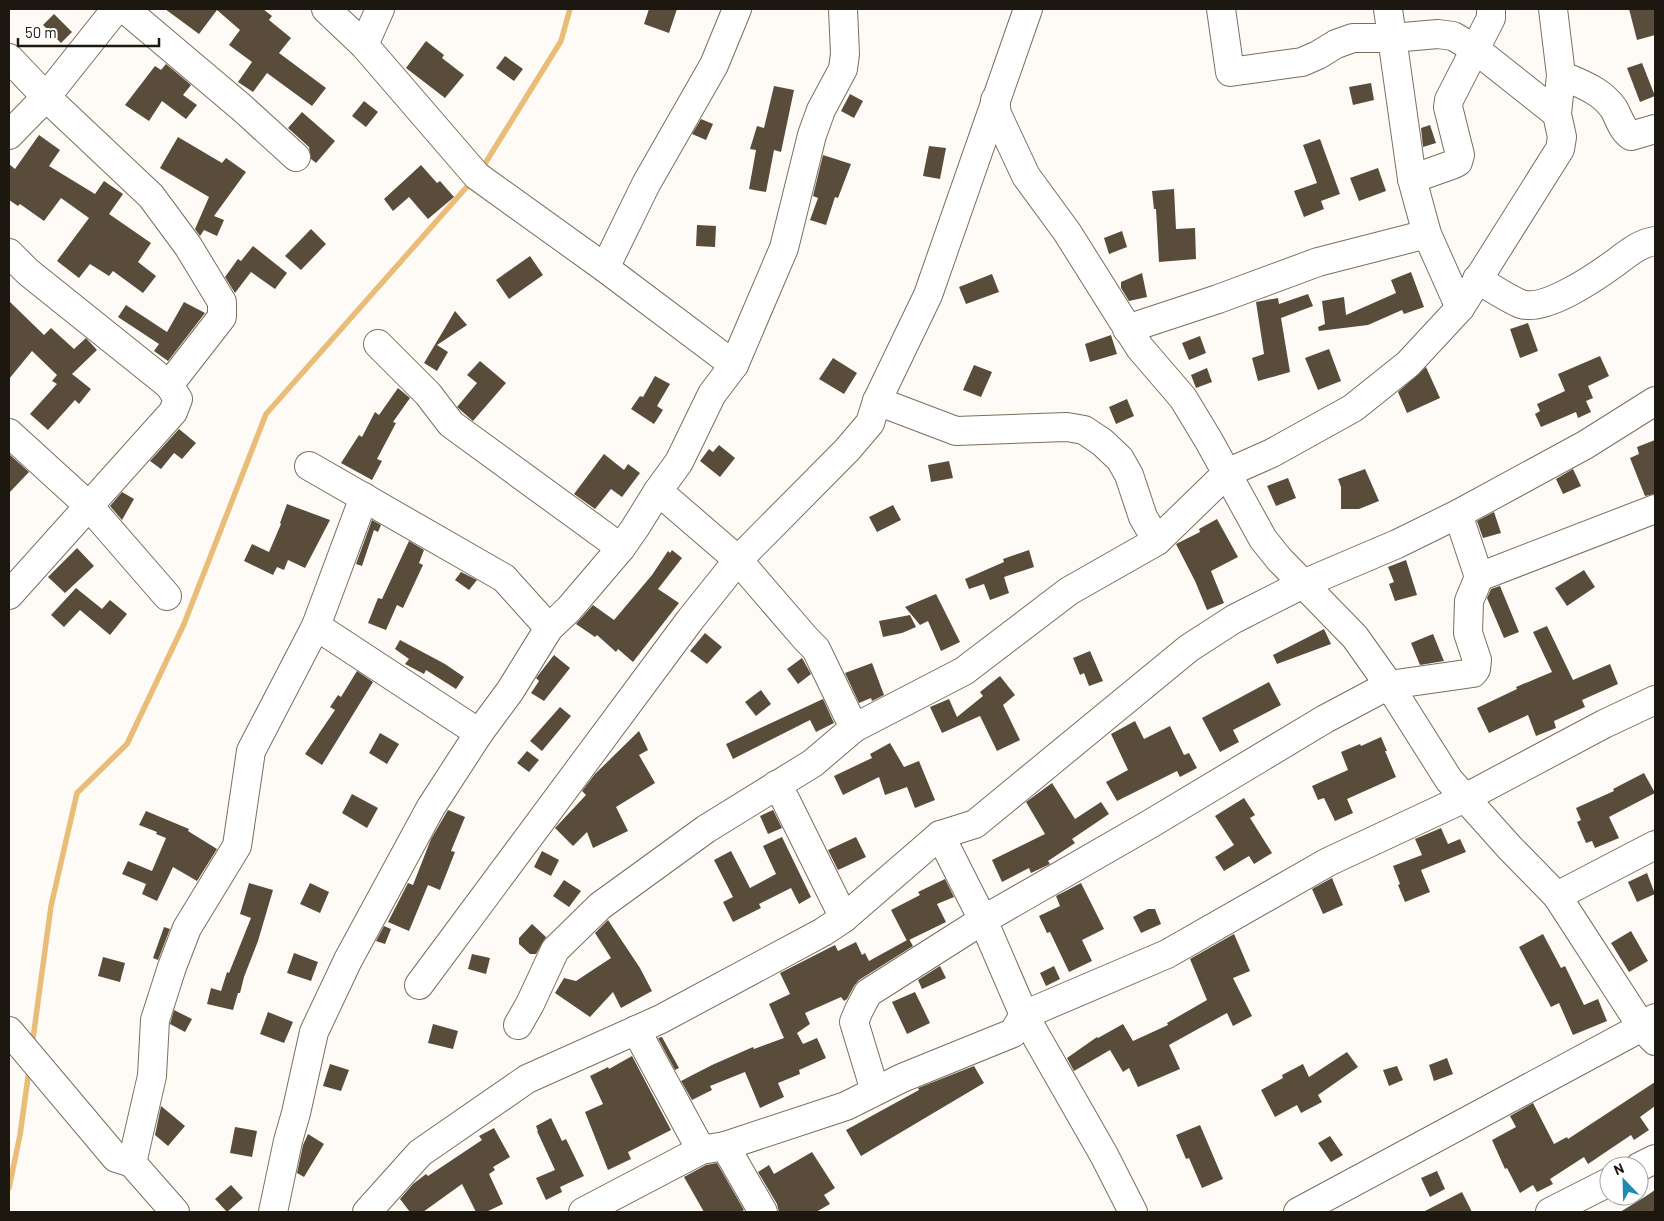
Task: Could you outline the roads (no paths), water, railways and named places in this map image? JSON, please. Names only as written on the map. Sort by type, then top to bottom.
[{"type":"street","points":[[9,135],[46,97],[116,9]]},
{"type":"street","points":[[125,9],[242,107],[296,157]]},
{"type":"street","points":[[326,9],[364,45],[477,176],[605,268],[734,365]]},
{"type":"street","points":[[364,45],[380,9]]},
{"type":"street","points":[[605,268],[646,184],[714,65],[737,9]]},
{"type":"street","points":[[273,1212],[314,1032],[348,960],[431,807],[479,733],[510,691],[549,628],[569,609],[621,548],[635,528],[682,457],[712,394],[734,365],[784,248],[812,135],[821,110],[843,69],[845,54],[843,9]]},
{"type":"street","points":[[419,985],[690,620],[738,560],[847,450],[870,423],[877,401],[928,295],[1028,9]]},
{"type":"street","points":[[1221,9],[1230,72],[1302,62],[1318,56],[1336,44],[1353,38],[1392,38],[1438,34],[1453,36],[1474,49],[1557,114]]},
{"type":"street","points":[[1388,9],[1412,180],[1428,234],[1460,308]]},
{"type":"street","points":[[1412,180],[1454,164],[1459,159],[1460,155],[1448,100],[1491,18],[1491,9]]},
{"type":"street","points":[[518,1024],[530,1004],[555,950],[600,906],[706,830],[813,763],[854,728],[964,671],[1069,591],[1157,541],[1227,473],[1272,453],[1353,408],[1408,364],[1460,308],[1560,149],[1562,138],[1557,114],[1561,76],[1553,9]]},
{"type":"street","points":[[9,58],[46,97],[150,196],[188,246],[222,302],[222,317],[169,385]]},
{"type":"street","points":[[1561,76],[1593,89],[1601,95],[1613,108],[1625,131],[1630,136],[1655,129]]},
{"type":"street","points":[[995,100],[997,114],[1026,176],[1067,232],[1140,348],[1183,398],[1263,539],[1279,559],[1355,638],[1389,684],[1449,780],[1510,848],[1557,896],[1651,1028],[1298,1212]]},
{"type":"street","points":[[1127,329],[1318,262],[1428,234]]},
{"type":"street","points":[[1477,279],[1522,304],[1532,306],[1549,302],[1598,277],[1639,246],[1655,241]]},
{"type":"street","points":[[9,253],[28,272],[169,385],[178,399],[173,412],[9,595]]},
{"type":"street","points":[[378,344],[428,394],[451,424],[621,548]]},
{"type":"street","points":[[877,401],[956,431],[1067,427],[1084,430],[1102,442],[1124,465],[1143,517],[1157,541]]},
{"type":"street","points":[[367,1212],[420,1153],[527,1079],[661,1019],[823,932],[844,918],[940,835],[975,824],[1188,648],[1234,619],[1303,584],[1397,544],[1458,514],[1585,445],[1655,401]]},
{"type":"street","points":[[9,433],[88,505],[166,596]]},
{"type":"street","points":[[309,466],[504,578],[549,628]]},
{"type":"street","points":[[658,491],[738,560],[816,649],[854,728]]},
{"type":"street","points":[[132,1162],[152,1076],[155,1020],[172,967],[187,928],[237,846],[252,751],[316,626],[364,497]]},
{"type":"street","points":[[1479,577],[1655,509]]},
{"type":"street","points":[[875,1091],[854,1022],[868,993],[983,920],[1150,824],[1317,724],[1389,684],[1473,673],[1476,669],[1477,660],[1468,633],[1469,601],[1479,577],[1458,514]]},
{"type":"street","points":[[316,626],[479,733]]},
{"type":"street","points":[[583,1212],[713,1148],[846,1106],[875,1091],[1013,1033],[1024,1014],[1167,954],[1328,862],[1465,798],[1604,724],[1655,700]]},
{"type":"street","points":[[776,785],[785,799],[844,918]]},
{"type":"street","points":[[940,835],[983,920],[1024,1014],[1104,1154],[1133,1212]]},
{"type":"street","points":[[1557,896],[1655,845]]},
{"type":"street","points":[[636,1030],[713,1148],[763,1212]]},
{"type":"street","points":[[9,1031],[116,1158],[132,1162],[175,1212]]},
{"type":"street","points":[[1550,1212],[1599,1187]]},
{"type":"waterway","points":[[481,170],[561,41],[570,9]]},
{"type":"waterway","points":[[32,1046],[51,906],[77,793],[127,744],[184,624],[266,414],[472,181]]},
{"type":"waterway","points":[[9,1188],[20,1135],[29,1070]]}]
